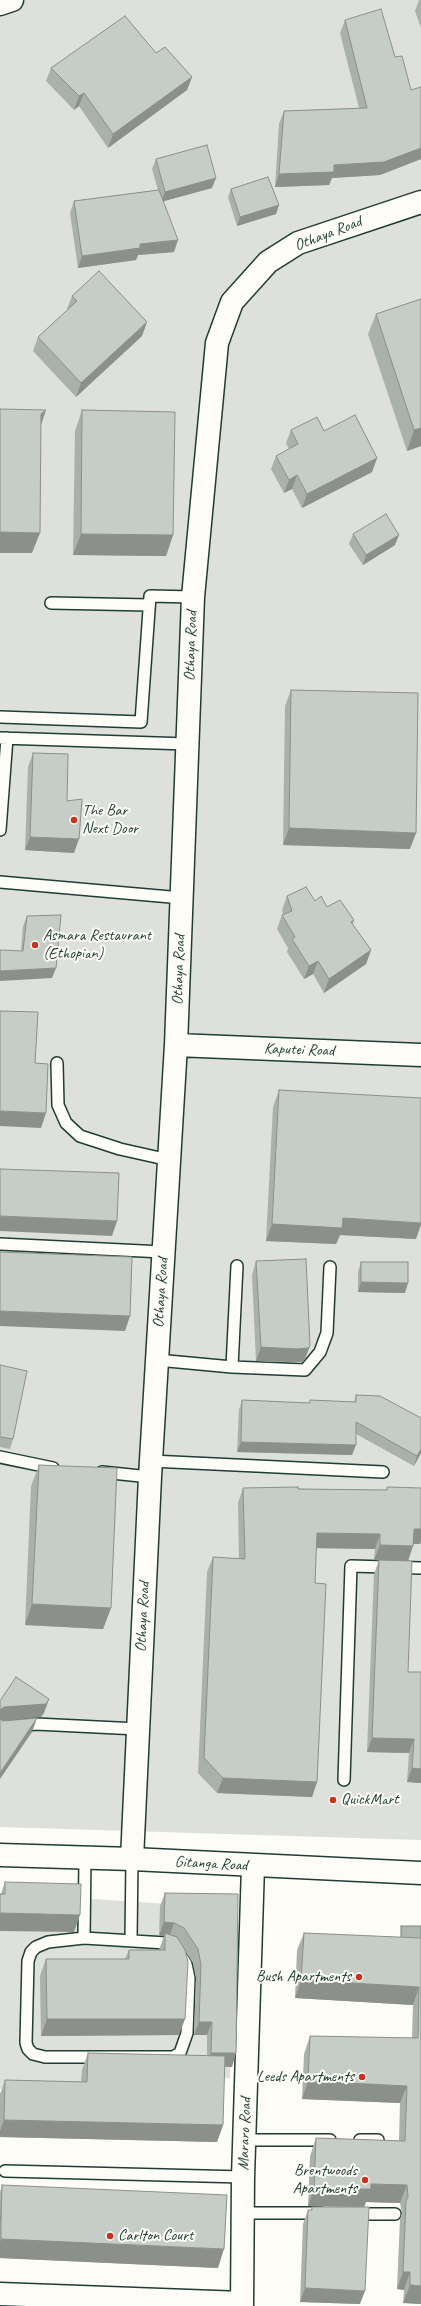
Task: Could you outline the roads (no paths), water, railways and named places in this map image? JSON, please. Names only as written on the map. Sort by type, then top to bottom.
[{"type":"street","points":[[0,4],[12,0]]},
{"type":"street","name":"Othaya Road","points":[[132,1859],[150,1469],[176,1045],[193,597],[216,350],[232,302],[268,262],[298,243],[421,202]]},
{"type":"street","name":"Kaputei Road","points":[[176,1045],[421,1055]]},
{"type":"street","name":"Gitanga Road","points":[[0,1856],[132,1859],[421,1874]]},
{"type":"street","name":"Mararo Road","points":[[242,2305],[243,2177],[253,1866]]},
{"type":"street","points":[[0,2294],[242,2305]]},
{"type":"lane","points":[[0,717],[141,722],[150,596],[193,597]]},
{"type":"lane","points":[[51,603],[149,605]]},
{"type":"lane","points":[[0,830],[4,738],[188,744]]},
{"type":"lane","points":[[0,882],[182,898]]},
{"type":"lane","points":[[57,1063],[58,1105],[66,1123],[80,1136],[120,1149],[169,1160]]},
{"type":"lane","points":[[0,1244],[163,1252]]},
{"type":"lane","points":[[232,1367],[237,1266]]},
{"type":"lane","points":[[156,1360],[232,1367],[305,1370],[320,1352],[326,1333],[330,1267]]},
{"type":"lane","points":[[0,1457],[46,1467],[68,1469]]},
{"type":"lane","points":[[90,1471],[150,1469],[384,1472]]},
{"type":"lane","points":[[344,1780],[351,1566],[421,1568]]},
{"type":"lane","points":[[0,1728],[36,1724],[138,1729]]},
{"type":"lane","points":[[84,1938],[85,1858]]},
{"type":"lane","points":[[131,1939],[132,1859]]},
{"type":"lane","points":[[84,1938],[131,1939],[166,1943],[176,1948],[186,1964],[189,1978],[186,2033],[180,2053],[173,2057],[45,2057],[33,2054],[28,2049],[26,2042],[28,1961],[31,1952],[36,1947],[48,1942],[84,1938]]},
{"type":"lane","points":[[245,2140],[378,2140]]},
{"type":"lane","points":[[5,2170],[243,2177]]},
{"type":"lane","points":[[243,2213],[395,2214]]},
{"type":"place","name":"The Bar Next Door","points":[[74,820]]},
{"type":"place","name":"Asmara Restaurant (Ethopian)","points":[[35,945]]},
{"type":"place","name":"QuickMart","points":[[333,1800]]},
{"type":"place","name":"Bush Apartments","points":[[359,1977]]},
{"type":"place","name":"Leeds Apartments","points":[[362,2077]]},
{"type":"place","name":"Brentwoods Apartments","points":[[365,2180]]},
{"type":"place","name":"Carlton Court","points":[[110,2236]]}]
